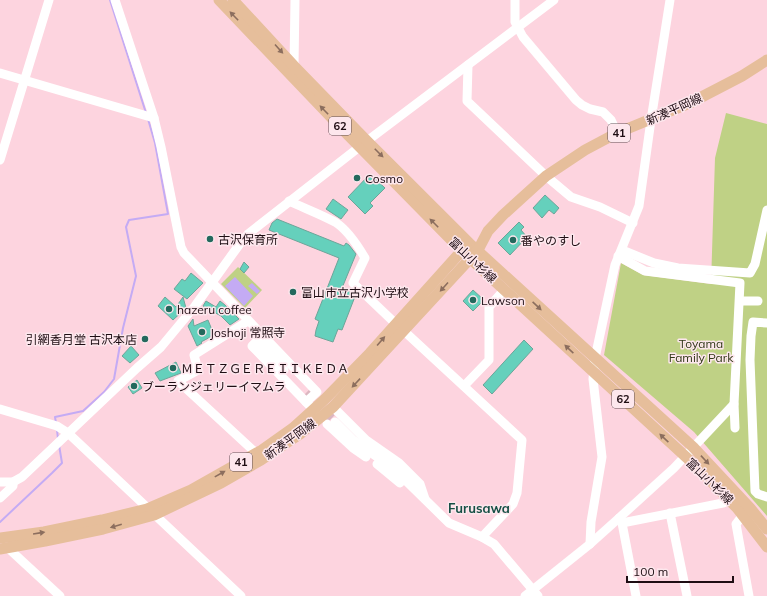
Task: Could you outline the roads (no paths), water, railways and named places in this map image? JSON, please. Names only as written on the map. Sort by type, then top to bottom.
[{"type":"main road","name":"富山小杉線","points":[[219,0],[363,144],[504,290],[593,371],[730,500],[767,547]]},
{"type":"main road","name":"富山小杉線","points":[[233,0],[363,144]]},
{"type":"main road","name":"新湊平岡線","points":[[4,548],[104,529],[221,484],[262,460],[300,434],[333,408],[400,327],[467,251],[503,215],[546,176],[584,150],[617,134],[690,103],[742,76],[767,60]]},
{"type":"main road","name":"新湊平岡線","points":[[478,250],[488,231]]},
{"type":"main road","name":"富山小杉線","points":[[467,251],[478,250],[693,447],[750,508],[767,529]]},
{"type":"main road","name":"新湊平岡線","points":[[0,538],[66,528],[150,512],[256,453],[293,428],[308,402],[400,327]]},
{"type":"street","points":[[0,160],[49,0]]},
{"type":"street","points":[[115,0],[162,146],[181,247],[184,253],[212,283],[318,392],[308,402],[252,346],[257,342],[255,328]]},
{"type":"street","points":[[294,66],[295,0]]},
{"type":"street","points":[[515,0],[515,22],[523,37],[576,100],[590,109],[603,112],[611,120],[617,134]]},
{"type":"street","points":[[0,482],[12,482],[22,477],[161,347],[181,325],[248,234],[363,144],[554,0]]},
{"type":"street","points":[[590,544],[591,522],[602,457],[593,371],[615,265],[639,206],[670,0]]},
{"type":"street","points":[[468,65],[467,101],[546,176],[571,197],[600,207],[633,223]]},
{"type":"street","points":[[0,73],[154,118]]},
{"type":"street","points":[[289,201],[336,223],[343,229],[359,247],[365,258],[353,283],[522,440],[517,493],[513,504],[482,537]]},
{"type":"street","points":[[620,253],[678,268],[750,273],[755,264],[767,210]]},
{"type":"street","points":[[620,253],[645,270],[740,283],[734,404],[735,428]]},
{"type":"street","points":[[464,386],[489,360],[489,307],[504,290]]},
{"type":"street","points":[[740,301],[758,301]]},
{"type":"street","points":[[248,321],[194,355],[198,370],[178,381],[256,453]]},
{"type":"street","points":[[767,323],[753,322],[750,360],[755,491],[758,494],[767,497]]},
{"type":"street","points":[[331,423],[393,468],[449,523],[482,537],[494,544],[532,594],[590,544],[621,520],[674,468],[734,404]]},
{"type":"street","points":[[333,408],[366,440],[399,463],[420,484],[427,502]]},
{"type":"street","points":[[0,409],[57,426],[68,434],[241,596]]},
{"type":"street","points":[[0,498],[13,486],[12,482]]},
{"type":"street","points":[[621,520],[670,513],[723,503],[730,500]]},
{"type":"street","points":[[670,513],[688,596]]},
{"type":"street","points":[[743,515],[736,524],[749,596]]},
{"type":"street","points":[[621,520],[636,596]]},
{"type":"street","points":[[4,548],[60,596]]},
{"type":"waterway","points":[[110,0],[146,113]]},
{"type":"waterway","points":[[56,423],[55,417],[83,411],[104,392],[114,379],[123,328],[136,276],[126,227],[129,220],[168,214],[155,143],[148,119]]},
{"type":"waterway","points":[[57,430],[58,439]]},
{"type":"waterway","points":[[0,522],[62,463],[59,445]]},
{"type":"tunnel","points":[[306,393],[335,422]]},
{"type":"place","name":"Cosmo","points":[[357,178]]},
{"type":"place","name":"古沢保育所","points":[[210,239]]},
{"type":"place","name":"番やのすし","points":[[513,240]]},
{"type":"place","name":"富山市立古沢小学校","points":[[293,292]]},
{"type":"place","name":"Lawson","points":[[473,300]]},
{"type":"place","name":"hazeru coffee","points":[[169,309]]},
{"type":"place","name":"Joshoji 常照寺","points":[[202,332]]},
{"type":"place","name":"引網香月堂 古沢本店","points":[[145,339]]},
{"type":"place","name":"ＭＥＴＺＧＥＲＥＩＩＫＥＤＡ","points":[[173,368]]},
{"type":"place","name":"ブーランジェリーイマムラ","points":[[134,386]]},
{"type":"district","name":"Furusawa","points":[[479,508]]},
{"type":"park label","name":"Toyama Family Park","points":[[701,350]]}]
